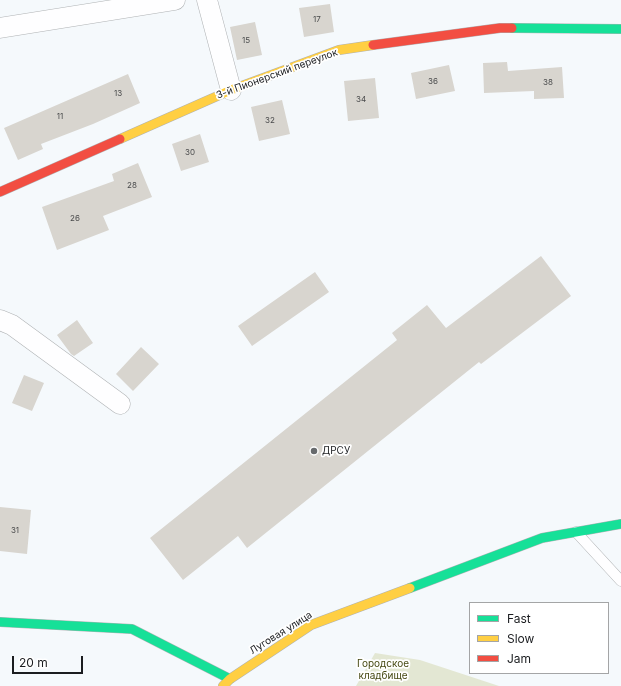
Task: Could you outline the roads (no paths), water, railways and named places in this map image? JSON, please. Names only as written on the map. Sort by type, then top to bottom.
[{"type":"street","points":[[0,28],[175,0]]},
{"type":"street","points":[[207,0],[231,90]]},
{"type":"street","name":"3-й Пионерский переулок","points":[[0,192],[231,90],[339,50],[500,28],[621,29]]},
{"type":"street","points":[[0,320],[12,325],[120,404]]},
{"type":"street","name":"Луговая улица","points":[[223,686],[230,679],[312,625],[542,538],[621,524]]},
{"type":"street","points":[[0,622],[132,629],[230,679]]},
{"type":"lane","points":[[576,532],[621,581]]},
{"type":"place","name":"ДРСУ","points":[[314,451]]},
{"type":"park label","name":"Городское кладбище","points":[[383,670]]}]
